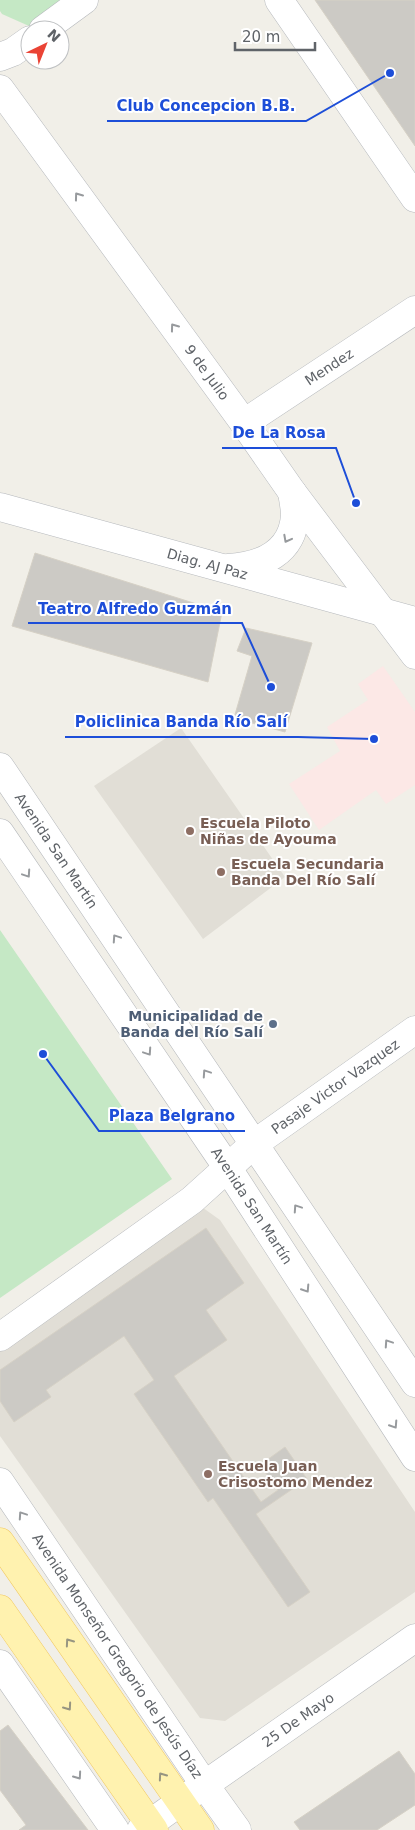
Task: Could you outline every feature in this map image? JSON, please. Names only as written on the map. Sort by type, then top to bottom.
[{"type":"main road","points":[[0,1542],[200,1830]]},
{"type":"main road","points":[[0,1609],[148,1828]]},
{"type":"street","points":[[57,20],[84,0]]},
{"type":"street","points":[[279,0],[415,198]]},
{"type":"street","points":[[0,57],[20,47]]},
{"type":"street","name":"9 de Julio","points":[[0,89],[244,422],[292,492],[415,655]]},
{"type":"street","name":"Mendez","points":[[244,422],[415,310]]},
{"type":"street","points":[[224,568],[244,567],[277,554],[289,538],[295,516],[292,492]]},
{"type":"street","name":"Diag. AJ Paz","points":[[0,507],[415,621]]},
{"type":"street","name":"Avenida San Martín","points":[[0,767],[415,1383]]},
{"type":"street","name":"Avenida San Martín","points":[[0,833],[227,1167],[415,1457]]},
{"type":"street","name":"Pasaje Victor Vazquez","points":[[0,1337],[192,1200],[254,1144],[415,1030]]},
{"type":"street","name":"Avenida Monseñor Gregorio de Jesús Díaz","points":[[0,1482],[237,1830]]},
{"type":"street","name":"25 De Mayo","points":[[148,1828],[204,1784],[415,1638]]},
{"type":"street","points":[[0,1664],[115,1830]]},
{"type":"shaded area","points":[[383,666],[415,712],[415,785],[386,804],[376,790],[319,830],[289,784],[340,751],[327,727],[368,700],[358,684]]},
{"type":"shaded area","name":"Escuela Piloto Niñas de Ayouma","points":[[181,728],[285,877],[203,939],[94,786]]},
{"type":"shaded area","name":"Escuela Juan Crisostomo Mendez","points":[[192,1200],[220,1220],[415,1512],[415,1592],[225,1721],[200,1718],[0,1436],[0,1337]]},
{"type":"green space","points":[[0,0],[62,0],[37,20],[20,20],[20,22],[2,14],[0,11]]},
{"type":"green space","points":[[0,930],[172,1179],[0,1298]]},
{"type":"building","points":[[315,0],[415,0],[415,146]]},
{"type":"building","points":[[35,553],[222,612],[208,682],[12,626]]},
{"type":"building","points":[[246,628],[312,643],[285,732],[234,718],[252,656],[237,651]]},
{"type":"building","points":[[206,1228],[244,1283],[206,1310],[227,1340],[174,1376],[261,1502],[278,1490],[260,1465],[285,1447],[307,1479],[256,1514],[310,1592],[288,1607],[213,1498],[208,1502],[134,1394],[154,1380],[124,1336],[46,1390],[51,1397],[14,1422],[0,1401],[0,1370]]},
{"type":"building","points":[[8,1725],[88,1830],[19,1830],[26,1825],[0,1790],[0,1731]]},
{"type":"building","points":[[399,1751],[415,1774],[415,1805],[377,1830],[300,1830],[294,1822]]},
{"type":"place","name":"Club Concepcion B.B.","points":[[390,73]]},
{"type":"place","name":"De La Rosa","points":[[356,503]]},
{"type":"place","name":"Teatro Alfredo Guzmán","points":[[271,687]]},
{"type":"place","name":"Policlinica Banda Río Salí","points":[[374,739]]},
{"type":"place","name":"Escuela Piloto Niñas de Ayouma","points":[[190,831]]},
{"type":"place","name":"Escuela Secundaria Banda Del Río Salí","points":[[221,872]]},
{"type":"place","name":"Municipalidad de Banda del Río Salí","points":[[273,1024]]},
{"type":"place","name":"Plaza Belgrano","points":[[43,1054]]},
{"type":"place","name":"Escuela Juan Crisostomo Mendez","points":[[208,1474]]}]
